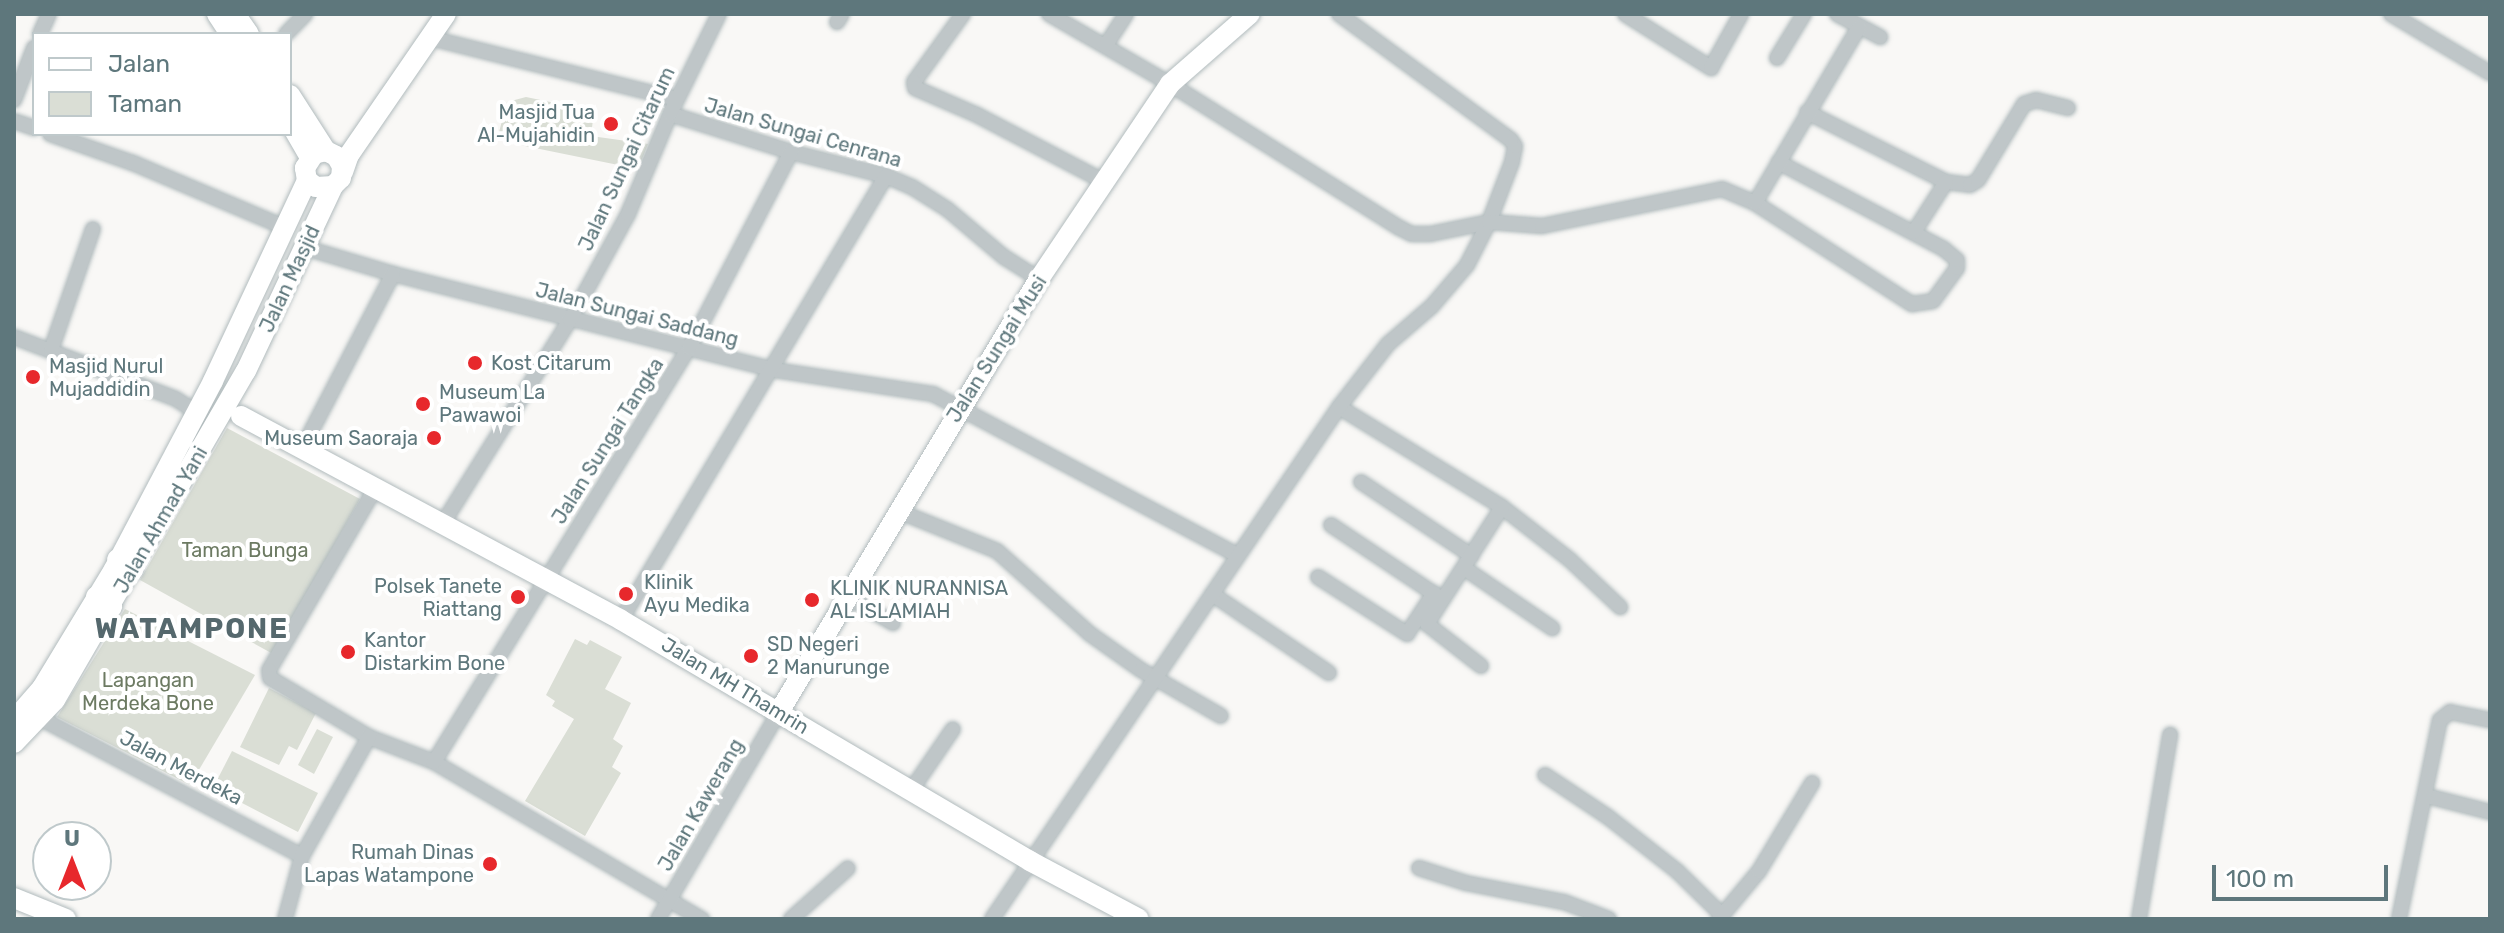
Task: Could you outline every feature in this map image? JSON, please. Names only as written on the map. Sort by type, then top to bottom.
[{"type":"main road","points":[[217,14],[229,32]]},
{"type":"main road","points":[[235,14],[248,32]]},
{"type":"main road","name":"Jalan Masjid","points":[[246,371],[306,248],[333,163],[446,14]]},
{"type":"main road","name":"Jalan Sungai Musi","points":[[779,712],[1039,279],[1170,84],[1250,14]]},
{"type":"main road","points":[[296,123],[333,163]]},
{"type":"main road","name":"Jalan Masjid","points":[[218,372],[307,180],[305,168],[333,163]]},
{"type":"main road","name":"Jalan Ahmad Yani","points":[[14,743],[22,714],[104,602],[219,421],[246,371]]},
{"type":"main road","points":[[191,408],[219,421],[241,416],[236,390],[218,372]]},
{"type":"main road","name":"Jalan Ahmad Yani","points":[[126,564],[191,408],[218,372]]},
{"type":"main road","name":"Jalan MH Thamrin","points":[[241,416],[621,620],[910,792],[1139,919]]},
{"type":"main road","points":[[14,898],[61,918]]},
{"type":"street","points":[[288,32],[305,14]]},
{"type":"street","name":"Jalan Sungai Citarum","points":[[443,523],[570,320],[628,214],[670,114],[719,14]]},
{"type":"street","points":[[963,14],[914,82],[915,88],[977,115],[1105,182]]},
{"type":"street","points":[[1049,14],[1106,45],[1322,182],[1412,234],[1430,234],[1489,222],[1542,226],[1722,189],[1755,203],[1912,304],[1925,304],[1937,297],[1958,264],[1953,255],[1778,162]]},
{"type":"street","points":[[1106,45],[1126,14]]},
{"type":"street","points":[[992,919],[1339,407],[1388,344],[1432,306],[1467,265],[1489,222],[1512,162],[1515,146],[1511,140],[1339,14]]},
{"type":"street","points":[[1625,14],[1711,68],[1741,14]]},
{"type":"street","points":[[1777,58],[1804,14]]},
{"type":"street","points":[[1837,14],[1880,37]]},
{"type":"street","points":[[2391,14],[2490,73]]},
{"type":"street","points":[[1755,203],[1859,27]]},
{"type":"street","name":"Jalan Sungai Cenrana","points":[[430,38],[677,99]]},
{"type":"street","points":[[14,100],[32,53]]},
{"type":"street","points":[[1807,112],[1946,182],[1970,185],[1978,180],[2024,104],[2036,100],[2068,108]]},
{"type":"street","name":"Jalan Sungai Cenrana","points":[[670,114],[791,152],[886,176],[912,187],[947,209],[1004,257],[1039,279]]},
{"type":"street","points":[[56,136],[133,163],[284,227]]},
{"type":"street","name":"Jalan Sungai Tangka","points":[[434,762],[689,348],[791,152]]},
{"type":"street","points":[[621,620],[774,370],[886,176]]},
{"type":"street","points":[[1914,232],[1946,182]]},
{"type":"street","points":[[51,350],[93,229]]},
{"type":"street","name":"Jalan Sungai Saddang","points":[[306,248],[393,274],[774,370],[933,394],[962,406],[1237,555]]},
{"type":"street","points":[[303,447],[393,274]]},
{"type":"street","points":[[14,337],[191,408]]},
{"type":"street","points":[[1339,407],[1502,507],[1570,560],[1620,607]]},
{"type":"street","points":[[1361,482],[1552,628]]},
{"type":"street","points":[[376,487],[268,675],[273,681],[369,737],[434,762],[702,919]]},
{"type":"street","points":[[1318,577],[1407,634],[1468,562],[1502,507]]},
{"type":"street","points":[[898,511],[997,551],[1090,634],[1221,716]]},
{"type":"street","points":[[1331,525],[1438,596]]},
{"type":"street","points":[[1212,594],[1329,673]]},
{"type":"street","points":[[1438,596],[1428,626],[1481,666]]},
{"type":"street","points":[[848,597],[893,623]]},
{"type":"street","name":"Jalan Kawerang","points":[[658,919],[779,712]]},
{"type":"street","points":[[2399,919],[2427,796],[2424,787],[2440,720],[2450,712],[2490,720]]},
{"type":"street","name":"Jalan Merdeka","points":[[22,714],[302,856]]},
{"type":"street","points":[[910,792],[953,729]]},
{"type":"street","points":[[2139,919],[2170,735]]},
{"type":"street","points":[[285,919],[302,856],[369,737]]},
{"type":"street","points":[[1545,775],[1608,817],[1677,871],[1721,917],[1759,871],[1812,783]]},
{"type":"street","points":[[2427,796],[2490,812]]},
{"type":"street","points":[[791,919],[848,868]]},
{"type":"street","points":[[1419,868],[1466,883],[1564,902],[1609,919]]},
{"type":"green space","points":[[526,97],[594,111],[591,136],[648,144],[638,169],[525,146],[498,136],[507,102]]},
{"type":"green space","name":"Taman Bunga","points":[[227,428],[360,499],[273,654],[140,580]]},
{"type":"green space","name":"Lapangan Merdeka Bone","points":[[125,609],[255,675],[190,785],[57,717]]},
{"type":"green space","points":[[575,639],[587,645],[590,640],[622,657],[605,689],[631,703],[613,739],[623,746],[612,767],[621,773],[585,836],[525,801],[574,719],[552,706],[555,701],[546,695]]},
{"type":"green space","points":[[269,688],[316,713],[297,750],[289,746],[279,765],[240,747]]},
{"type":"green space","points":[[317,729],[333,737],[314,774],[298,765]]},
{"type":"green space","points":[[232,751],[318,793],[298,832],[213,788]]},
{"type":"place","name":"Masjid Tua Al-Mujahidin","points":[[611,124]]},
{"type":"place","name":"Kost Citarum","points":[[475,363]]},
{"type":"place","name":"Masjid Nurul Mujaddidin","points":[[33,377]]},
{"type":"place","name":"Museum La Pawawoi","points":[[423,404]]},
{"type":"place","name":"Museum Saoraja","points":[[434,438]]},
{"type":"place","name":"Klinik Ayu Medika","points":[[626,594]]},
{"type":"place","name":"Polsek Tanete Riattang","points":[[518,597]]},
{"type":"place","name":"KLINIK NURANNISA AL ISLAMIAH","points":[[812,600]]},
{"type":"place","name":"Kantor Distarkim Bone","points":[[348,652]]},
{"type":"place","name":"SD Negeri 2 Manurunge","points":[[751,656]]},
{"type":"place","name":"Rumah Dinas Lapas Watampone","points":[[490,864]]},
{"type":"district","name":"WATAMPONE","points":[[192,629]]}]
